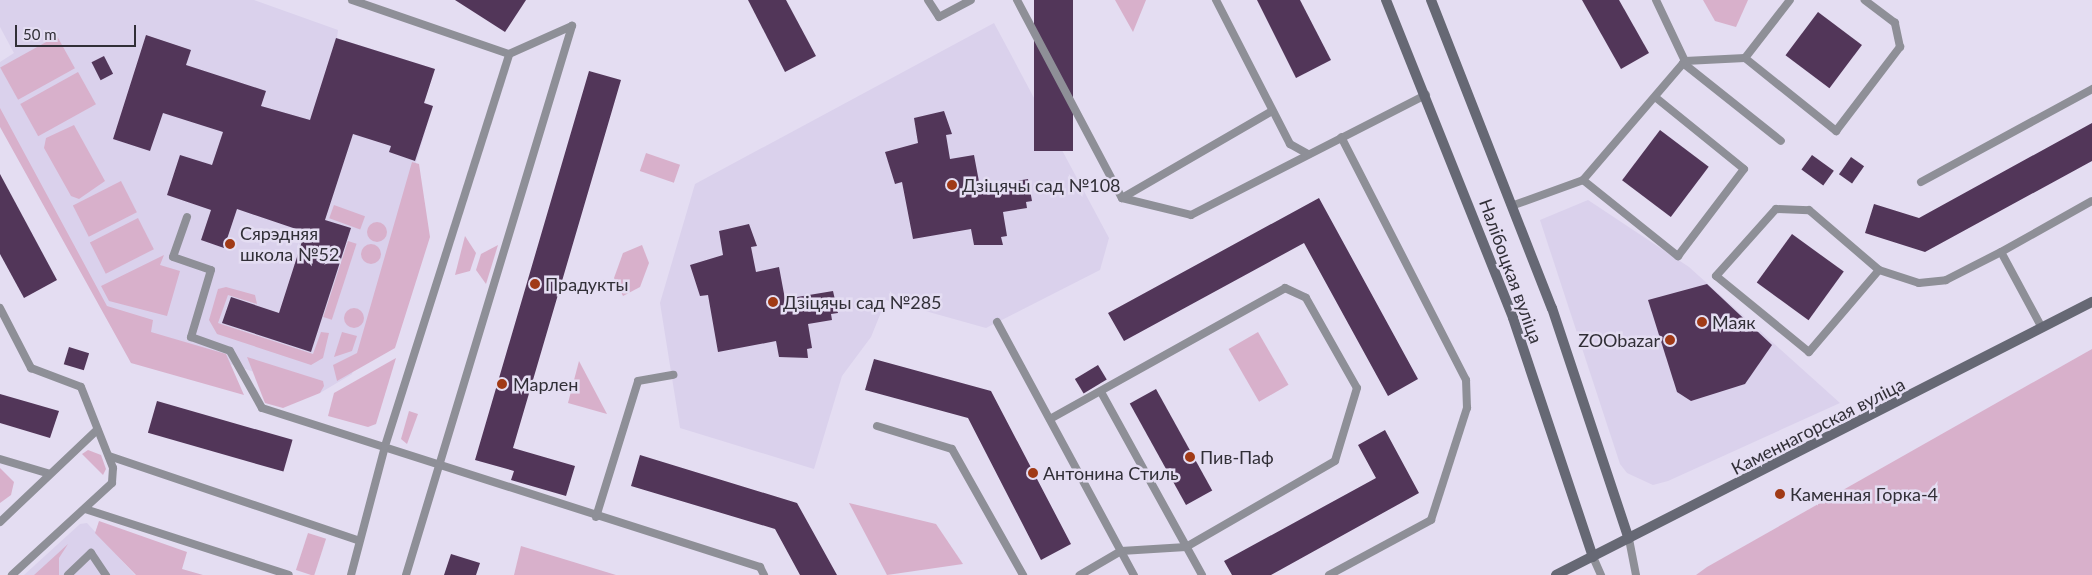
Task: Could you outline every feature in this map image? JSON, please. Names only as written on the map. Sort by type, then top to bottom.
[{"type":"main road","name":"Налібоцкая вуліца","points":[[1386,0],[1426,95],[1512,318],[1592,557]]},
{"type":"main road","name":"Налібоцкая вуліца","points":[[1431,0],[1514,205],[1629,539]]},
{"type":"main road","name":"Каменнагорская вуліца","points":[[1556,575],[2092,302]]},
{"type":"lane","points":[[352,0],[509,54],[572,26],[497,283],[436,466],[406,575]]},
{"type":"lane","points":[[928,0],[939,17],[970,0]]},
{"type":"lane","points":[[1017,0],[1122,198],[1191,215],[1426,95]]},
{"type":"lane","points":[[1216,0],[1290,144],[1308,154]]},
{"type":"lane","points":[[1656,0],[1684,62],[1781,140]]},
{"type":"lane","points":[[1745,58],[1790,0]]},
{"type":"lane","points":[[1514,205],[1583,180],[1684,62],[1745,58],[1836,131],[1900,48],[1895,23],[1865,0]]},
{"type":"lane","points":[[351,575],[357,540],[385,446],[509,54]]},
{"type":"lane","points":[[1921,182],[2092,89]]},
{"type":"lane","points":[[1583,180],[1678,256],[1744,169],[1655,97]]},
{"type":"lane","points":[[1122,198],[1272,111]]},
{"type":"lane","points":[[1329,575],[1431,520],[1467,408],[1466,380],[1341,137]]},
{"type":"lane","points":[[1879,270],[1809,352],[1716,276],[1776,209],[1809,210],[1879,270],[1919,283],[1946,280],[2002,252],[2092,201]]},
{"type":"lane","points":[[187,217],[173,257],[211,270],[191,337],[230,351],[262,408],[385,446],[436,466],[760,567],[764,575]]},
{"type":"lane","points":[[2002,252],[2042,328]]},
{"type":"lane","points":[[1050,419],[1285,288],[1306,298],[1357,388],[1335,461],[1186,547],[1121,551],[1085,574]]},
{"type":"lane","points":[[0,308],[30,368],[81,387],[109,456],[112,483],[12,575]]},
{"type":"lane","points":[[998,322],[1134,575]]},
{"type":"lane","points":[[596,517],[638,381],[674,375]]},
{"type":"lane","points":[[1101,392],[1202,575]]},
{"type":"lane","points":[[877,426],[952,449],[1023,575]]},
{"type":"lane","points":[[2,519],[97,430]]},
{"type":"lane","points":[[109,456],[357,540]]},
{"type":"lane","points":[[0,459],[50,474]]},
{"type":"lane","points":[[85,509],[289,575]]},
{"type":"lane","points":[[1629,539],[1636,575]]},
{"type":"lane","points":[[68,575],[91,553],[106,575]]},
{"type":"lane","points":[[1592,557],[1601,575]]},
{"type":"shaded area","name":"Сярэдняя школа №52","points":[[0,0],[254,0],[338,30],[337,38],[435,69],[424,102],[433,106],[352,374],[320,393],[115,327],[0,120],[0,62],[14,53],[0,27]]},
{"type":"shaded area","points":[[1115,0],[1146,0],[1133,32]]},
{"type":"shaded area","points":[[1703,0],[1748,0],[1736,27],[1715,21]]},
{"type":"shaded area","points":[[994,23],[1109,238],[1100,270],[986,328],[886,300],[871,337],[842,376],[814,469],[680,428],[660,303],[695,184]]},
{"type":"shaded area","points":[[57,36],[75,68],[18,100],[0,68]]},
{"type":"shaded area","points":[[78,72],[96,104],[38,136],[20,104]]},
{"type":"shaded area","points":[[0,108],[107,306],[153,320],[151,332],[226,354],[244,395],[131,363],[0,127]]},
{"type":"shaded area","points":[[74,125],[105,181],[79,199],[71,196],[44,148],[46,138]]},
{"type":"shaded area","points":[[646,153],[680,165],[674,183],[640,171]]},
{"type":"shaded area","points":[[412,162],[419,164],[430,237],[395,348],[337,381],[333,365],[357,353]]},
{"type":"shaded area","points":[[121,181],[137,212],[89,237],[73,206]]},
{"type":"shaded area","points":[[1588,200],[1689,267],[1840,403],[1668,481],[1653,485],[1627,473],[1620,464],[1540,220]]},
{"type":"shaded area","points":[[334,205],[365,216],[360,229],[329,218]]},
{"type":"shaded area","points":[[138,218],[154,249],[106,274],[90,243]]},
{"type":"shaded area","points":[[377,222],[384,225],[387,232],[384,239],[377,242],[370,239],[367,232],[370,225]]},
{"type":"shaded area","points":[[465,236],[476,253],[470,271],[455,275]]},
{"type":"shaded area","points":[[348,241],[357,244],[332,320],[323,317]]},
{"type":"shaded area","points":[[371,244],[378,247],[381,254],[378,261],[371,264],[364,261],[361,254],[364,247]]},
{"type":"shaded area","points":[[498,245],[486,284],[476,270],[481,254]]},
{"type":"shaded area","points":[[642,245],[649,263],[640,287],[623,296],[614,278],[623,253]]},
{"type":"shaded area","points":[[164,255],[160,265],[180,271],[167,316],[109,301],[101,286]]},
{"type":"shaded area","points":[[226,287],[255,295],[257,304],[228,295],[218,323],[313,354],[321,332],[329,333],[323,358],[311,365],[217,334],[209,320],[218,289]]},
{"type":"shaded area","points":[[354,308],[361,311],[364,318],[361,325],[354,328],[347,325],[344,318],[347,311]]},
{"type":"shaded area","points":[[342,332],[357,336],[352,351],[334,357]]},
{"type":"shaded area","points":[[1258,332],[1288,385],[1259,402],[1229,349]]},
{"type":"shaded area","points":[[2092,349],[2092,575],[1696,575],[1707,567]]},
{"type":"shaded area","points":[[247,357],[323,381],[324,386],[320,393],[283,408],[265,403]]},
{"type":"shaded area","points":[[396,358],[376,424],[368,427],[328,416],[334,393]]},
{"type":"shaded area","points":[[579,361],[607,414],[568,403]]},
{"type":"shaded area","points":[[409,411],[418,414],[407,444],[401,439]]},
{"type":"shaded area","points":[[88,450],[101,455],[106,469],[103,475],[82,454]]},
{"type":"shaded area","points":[[0,468],[14,482],[11,495],[0,503]]},
{"type":"shaded area","points":[[849,503],[936,524],[963,564],[887,575]]},
{"type":"shaded area","points":[[99,521],[187,552],[182,569],[203,575],[136,575],[95,533]]},
{"type":"shaded area","points":[[87,523],[135,575],[24,575],[80,524]]},
{"type":"shaded area","points":[[308,533],[326,539],[314,575],[296,570]]},
{"type":"shaded area","points":[[68,544],[59,558],[59,575],[34,575]]},
{"type":"shaded area","points":[[521,546],[616,575],[514,575]]},
{"type":"building","points":[[455,0],[526,0],[505,32]]},
{"type":"building","points":[[748,0],[786,0],[816,56],[785,72]]},
{"type":"building","points":[[1034,0],[1073,0],[1073,151],[1034,151]]},
{"type":"building","points":[[1257,0],[1300,0],[1331,60],[1296,78]]},
{"type":"building","points":[[1582,0],[1619,0],[1649,53],[1621,69]]},
{"type":"building","points":[[1818,12],[1862,45],[1829,88],[1786,55]]},
{"type":"building","points":[[146,35],[191,50],[186,65],[266,91],[261,106],[310,120],[336,38],[435,69],[424,103],[433,106],[415,161],[389,152],[391,146],[353,134],[325,220],[351,228],[311,352],[222,323],[231,297],[279,313],[305,232],[237,209],[224,248],[201,240],[211,210],[167,195],[180,155],[212,165],[223,132],[163,113],[150,151],[113,139]]},
{"type":"building","points":[[104,56],[113,74],[101,80],[92,62]]},
{"type":"building","points":[[589,71],[621,80],[513,448],[575,466],[566,496],[511,480],[514,471],[475,460]]},
{"type":"building","name":"Дзіцячы сад №108","points":[[944,111],[952,134],[946,135],[950,159],[974,155],[980,187],[1028,179],[1032,201],[1026,202],[1027,208],[1003,212],[1007,236],[1001,237],[1003,245],[974,245],[971,229],[913,239],[902,182],[895,184],[885,152],[918,143],[914,118]]},
{"type":"building","points":[[2092,123],[2092,161],[1925,252],[1865,233],[1874,204],[1919,218]]},
{"type":"building","points":[[1660,130],[1709,167],[1671,217],[1622,180]]},
{"type":"building","points":[[1812,155],[1834,171],[1823,185],[1801,170]]},
{"type":"building","points":[[1851,157],[1864,166],[1852,183],[1839,174]]},
{"type":"building","points":[[0,174],[57,280],[24,298],[0,254]]},
{"type":"building","points":[[1319,198],[1418,379],[1388,396],[1304,243],[1124,341],[1108,313]]},
{"type":"building","name":"Дзіцячы сад №285","points":[[749,224],[757,246],[751,247],[756,272],[779,267],[785,299],[833,291],[838,313],[831,314],[832,320],[808,324],[812,348],[807,349],[808,358],[779,357],[776,341],[718,352],[708,295],[700,296],[690,265],[723,255],[719,231]]},
{"type":"building","points":[[1792,234],[1844,272],[1809,320],[1757,283]]},
{"type":"building","name":"Маяк","points":[[1707,284],[1772,345],[1745,384],[1691,401],[1677,392],[1648,300]]},
{"type":"building","points":[[69,347],[89,353],[84,370],[64,364]]},
{"type":"building","points":[[874,359],[991,391],[1071,544],[1041,560],[968,418],[865,390]]},
{"type":"building","points":[[1098,365],[1107,380],[1084,393],[1075,379]]},
{"type":"building","points":[[1156,389],[1212,490],[1186,505],[1130,404]]},
{"type":"building","points":[[0,394],[59,411],[50,438],[0,423]]},
{"type":"building","points":[[157,401],[293,440],[283,472],[148,433]]},
{"type":"building","points":[[1385,430],[1419,493],[1271,575],[1232,575],[1224,561],[1376,478],[1358,445]]},
{"type":"building","points":[[640,455],[797,503],[837,575],[800,575],[775,529],[631,486]]},
{"type":"building","points":[[451,554],[480,563],[476,575],[444,575]]},
{"type":"place","name":"Дзіцячы сад №108","points":[[952,185]]},
{"type":"place","name":"Сярэдняя школа №52","points":[[230,244]]},
{"type":"place","name":"Прадукты","points":[[535,284]]},
{"type":"place","name":"Дзіцячы сад №285","points":[[773,302]]},
{"type":"place","name":"Маяк","points":[[1702,322]]},
{"type":"place","name":"ZOObazar","points":[[1670,340]]},
{"type":"place","name":"Марлен","points":[[502,384]]},
{"type":"place","name":"Пив-Паф","points":[[1190,457]]},
{"type":"place","name":"Антонина Стиль","points":[[1033,473]]},
{"type":"place","name":"Каменная Горка-4","points":[[1780,494]]}]
